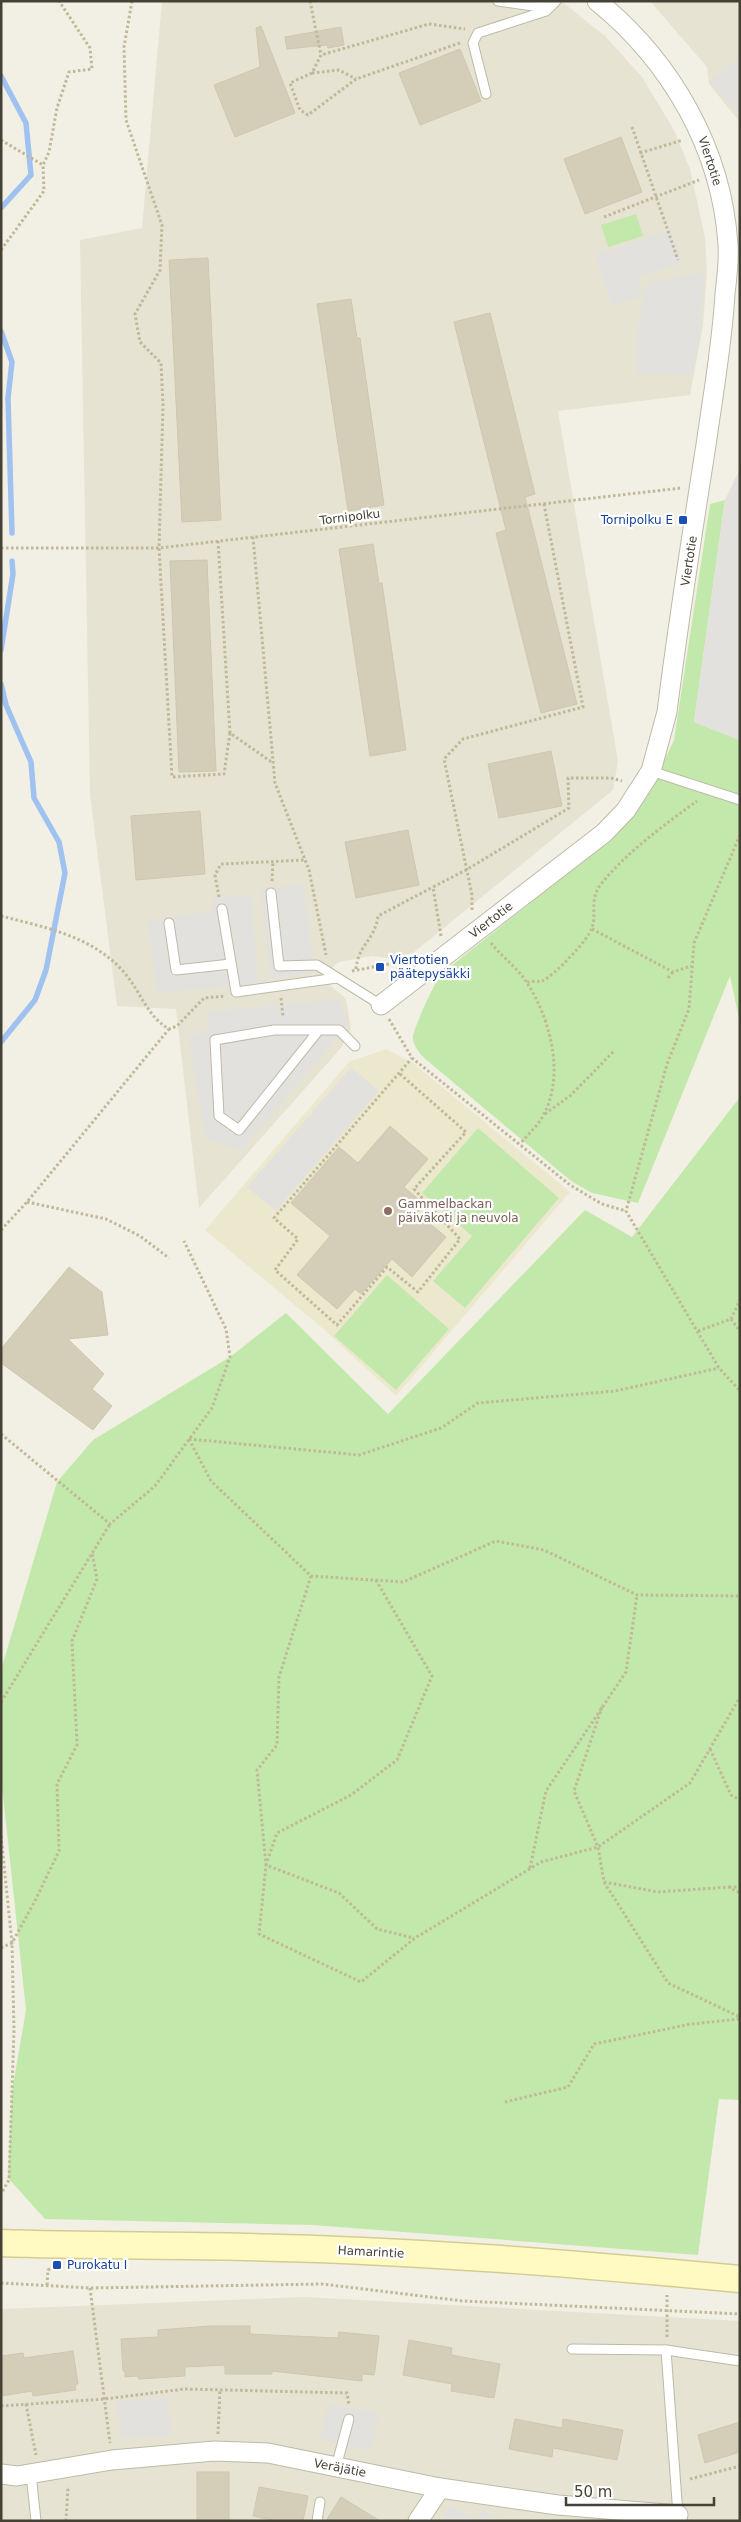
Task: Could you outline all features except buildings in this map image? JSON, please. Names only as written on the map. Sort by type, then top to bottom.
[{"type":"street","name":"Viertotie","points":[[381,1005],[604,833],[626,810],[651,771],[667,712],[734,245],[710,156],[696,120],[671,80],[646,48],[617,17],[597,1]]},
{"type":"street","name":"Hamarintie","points":[[1,2244],[266,2247],[514,2261],[740,2279]]},
{"type":"street","name":"Veräjätie","points":[[1,2474],[17,2476],[112,2460],[218,2452],[268,2453],[440,2488],[558,2505],[678,2515]]},
{"type":"street","points":[[418,2521],[440,2488]]},
{"type":"lane","points":[[498,1],[533,6],[551,1]]},
{"type":"lane","points":[[486,94],[473,43],[476,35],[546,11],[556,1]]},
{"type":"lane","points":[[651,771],[740,800]]},
{"type":"lane","points":[[272,893],[279,966],[317,965],[381,1005]]},
{"type":"lane","points":[[222,908],[236,992],[339,977]]},
{"type":"lane","points":[[169,923],[176,970],[232,964]]},
{"type":"lane","points":[[319,1030],[239,1130],[219,1116],[215,1040],[284,1030],[319,1030],[339,1030],[355,1046]]},
{"type":"lane","points":[[572,2349],[666,2350],[740,2361]]},
{"type":"lane","points":[[666,2350],[678,2515]]},
{"type":"lane","points":[[336,2467],[349,2420]]},
{"type":"lane","points":[[36,2473],[36,2521]]},
{"type":"lane","points":[[317,2521],[320,2502]]},
{"type":"path","points":[[1,250],[44,191],[43,165],[49,152],[57,108],[68,72],[92,69],[90,48],[59,1]]},
{"type":"path","points":[[132,1],[124,47],[126,120],[162,225],[160,270],[135,314],[140,342],[161,363],[163,405],[159,548],[172,777],[224,774],[230,733],[218,541]]},
{"type":"path","points":[[310,1],[321,54],[312,73]]},
{"type":"path","points":[[321,54],[429,24],[454,26],[476,35]]},
{"type":"path","points":[[356,79],[339,70],[312,73],[290,83],[300,110],[308,115],[356,79],[476,35]]},
{"type":"path","points":[[632,128],[678,260]]},
{"type":"path","points":[[640,153],[686,139],[684,133]]},
{"type":"path","points":[[1,140],[43,165]]},
{"type":"path","points":[[698,173],[702,186]]},
{"type":"path","points":[[604,217],[700,180]]},
{"type":"path","name":"Tornipolku","points":[[1,548],[159,548],[699,486]]},
{"type":"path","points":[[480,909],[472,915],[472,895],[444,759],[463,738],[583,707],[544,504]]},
{"type":"path","points":[[253,537],[275,783],[306,860],[329,967],[339,977],[356,969],[375,968],[411,960]]},
{"type":"path","points":[[230,733],[273,764]]},
{"type":"path","points":[[356,969],[357,955],[376,930],[378,916],[466,870],[569,808],[568,778],[611,778],[626,782],[620,790]]},
{"type":"path","points":[[527,982],[542,981],[553,975],[571,959],[592,929],[592,906],[599,886],[618,866],[676,816],[712,791]]},
{"type":"path","points":[[626,1211],[668,1064],[689,1009],[694,943],[740,835]]},
{"type":"path","points":[[222,908],[215,876],[221,864],[306,860]]},
{"type":"path","points":[[433,887],[442,940],[450,933]]},
{"type":"path","points":[[1,916],[67,934],[99,950],[123,970],[157,1022],[169,1029]]},
{"type":"path","points":[[592,929],[673,972]]},
{"type":"path","points":[[487,938],[527,982],[547,1028],[554,1054],[552,1088],[544,1114]]},
{"type":"path","points":[[668,978],[673,972],[691,966]]},
{"type":"path","points":[[281,990],[284,1030]]},
{"type":"path","points":[[1,1230],[27,1202],[169,1029],[177,1026],[204,998],[233,995]]},
{"type":"path","points":[[381,1005],[412,1058],[570,1185],[602,1204],[626,1211],[719,1368],[740,1391]]},
{"type":"path","points":[[520,1144],[544,1114],[571,1095],[614,1051]]},
{"type":"path","points":[[400,1074],[466,1132],[414,1189],[460,1239],[418,1292],[387,1267],[337,1325],[275,1270],[298,1239],[274,1218],[412,1058]]},
{"type":"path","points":[[27,1202],[106,1219],[140,1236],[169,1258]]},
{"type":"path","points":[[1,1702],[110,1524],[155,1486],[212,1408],[230,1357],[226,1329],[184,1241]]},
{"type":"path","points":[[698,1331],[731,1319],[740,1300]]},
{"type":"path","points":[[731,1319],[740,1331]]},
{"type":"path","points":[[189,1439],[359,1455],[441,1428],[478,1403],[615,1391],[719,1368]]},
{"type":"path","points":[[1,1434],[110,1524]]},
{"type":"path","points":[[189,1439],[211,1481],[311,1576],[403,1582],[496,1542],[544,1550],[637,1595],[740,1596]]},
{"type":"path","points":[[1,1948],[12,1943],[36,1900],[59,1851],[57,1784],[77,1745],[72,1641],[97,1579],[92,1552]]},
{"type":"path","points":[[311,1576],[279,1677],[277,1745],[257,1770],[266,1865],[259,1934],[362,1982],[415,1938],[541,1862],[598,1847],[690,1783],[740,1697]]},
{"type":"path","points":[[266,1865],[277,1833],[351,1796],[397,1760],[432,1676],[376,1580]]},
{"type":"path","points":[[530,1869],[546,1791],[626,1672],[637,1595]]},
{"type":"path","points":[[602,1707],[574,1791],[598,1847],[604,1882],[668,1983],[740,2018]]},
{"type":"path","points":[[710,1749],[731,1795],[740,1800]]},
{"type":"path","points":[[1,1836],[12,1943],[14,2030],[9,2180],[1,2194]]},
{"type":"path","points":[[266,1865],[339,1893],[377,1929],[415,1938]]},
{"type":"path","points":[[604,1882],[658,1892],[740,1887]]},
{"type":"path","points":[[729,1888],[740,1893]]},
{"type":"path","points":[[505,2102],[568,2087],[594,2044],[692,2024],[740,2018]]},
{"type":"path","points":[[47,2285],[48,2270],[57,2265]]},
{"type":"path","points":[[666,2350],[668,2272]]},
{"type":"path","points":[[1,2283],[90,2288],[322,2284],[463,2301],[740,2314]]},
{"type":"path","points":[[90,2288],[112,2460]]},
{"type":"path","points":[[1,2406],[104,2398],[185,2389],[346,2393],[349,2420]]},
{"type":"path","points":[[218,2452],[220,2390]]},
{"type":"path","points":[[26,2404],[36,2473]]},
{"type":"path","points":[[675,2482],[740,2466]]},
{"type":"path","points":[[66,2521],[67,2468]]},
{"type":"shaded area","points":[[162,1],[561,1],[605,36],[642,77],[674,130],[690,169],[705,237],[707,272],[703,326],[690,395],[558,411],[618,761],[613,790],[413,953],[389,958],[372,956],[339,962],[321,977],[346,999],[351,1029],[341,1048],[199,1208],[176,1009],[117,1006],[90,795],[80,240],[142,228]]},
{"type":"shaded area","points":[[650,1],[740,1],[740,122],[709,84],[707,67]]},
{"type":"shaded area","points":[[740,57],[740,116],[711,81]]},
{"type":"shaded area","points":[[671,230],[682,263],[637,278],[643,296],[612,306],[595,255]]},
{"type":"shaded area","points":[[703,273],[701,326],[692,375],[637,374],[637,331],[647,282]]},
{"type":"shaded area","points":[[740,469],[740,740],[694,722],[725,500]]},
{"type":"shaded area","points":[[303,884],[314,973],[271,978],[260,889]]},
{"type":"shaded area","points":[[251,895],[258,984],[158,992],[147,921],[212,911],[212,898]]},
{"type":"shaded area","points":[[340,999],[347,1025],[242,1150],[206,1139],[188,1036],[208,1031],[208,1012]]},
{"type":"shaded area","name":"Gammelbackan päiväkoti ja neuvola","points":[[386,1049],[413,1063],[570,1192],[396,1396],[322,1328],[205,1230],[349,1062]]},
{"type":"shaded area","points":[[351,1067],[379,1091],[276,1211],[247,1187]]},
{"type":"shaded area","points":[[305,2297],[740,2321],[740,2521],[1,2521],[1,2309]]},
{"type":"shaded area","points":[[168,2398],[172,2437],[121,2438],[116,2401]]},
{"type":"shaded area","points":[[328,2404],[380,2413],[370,2451],[320,2439]]},
{"type":"shaded area","points":[[450,2505],[477,2520],[483,2510],[500,2519],[499,2521],[441,2521]]},
{"type":"green space","points":[[636,214],[643,236],[608,247],[601,225]]},
{"type":"green space","points":[[725,500],[694,722],[740,740],[740,1023],[730,976],[638,1203],[592,1193],[571,1181],[423,1057],[414,1045],[413,1036],[425,1005],[441,974],[582,862],[632,815],[656,778],[674,740],[710,504]]},
{"type":"green space","points":[[740,1097],[740,2100],[719,2099],[698,2255],[313,2225],[45,2219],[8,2178],[12,2091],[26,2010],[1,1777],[1,1670],[57,1482],[93,1440],[230,1357],[286,1313],[388,1414],[585,1210],[632,1237]]},
{"type":"green space","points":[[478,1128],[559,1198],[465,1308],[433,1281],[472,1236],[422,1193]]},
{"type":"green space","points":[[387,1275],[449,1329],[396,1390],[334,1336]]},
{"type":"waterway","points":[[1,76],[26,123],[31,175],[1,208]]},
{"type":"waterway","points":[[1,331],[12,362],[8,398],[12,533]]},
{"type":"waterway","points":[[1,650],[13,574],[12,561]]},
{"type":"waterway","points":[[1,684],[6,705],[31,762],[34,798],[59,842],[65,873],[46,970],[35,1000],[1,1042]]},
{"type":"place","name":"Tornipolku E","points":[[683,520]]},
{"type":"place","name":"Viertotien päätepysäkki","points":[[380,967]]},
{"type":"place","name":"Gammelbackan päiväkoti ja neuvola","points":[[388,1211]]},
{"type":"place","name":"Purokatu I","points":[[57,2265]]}]
